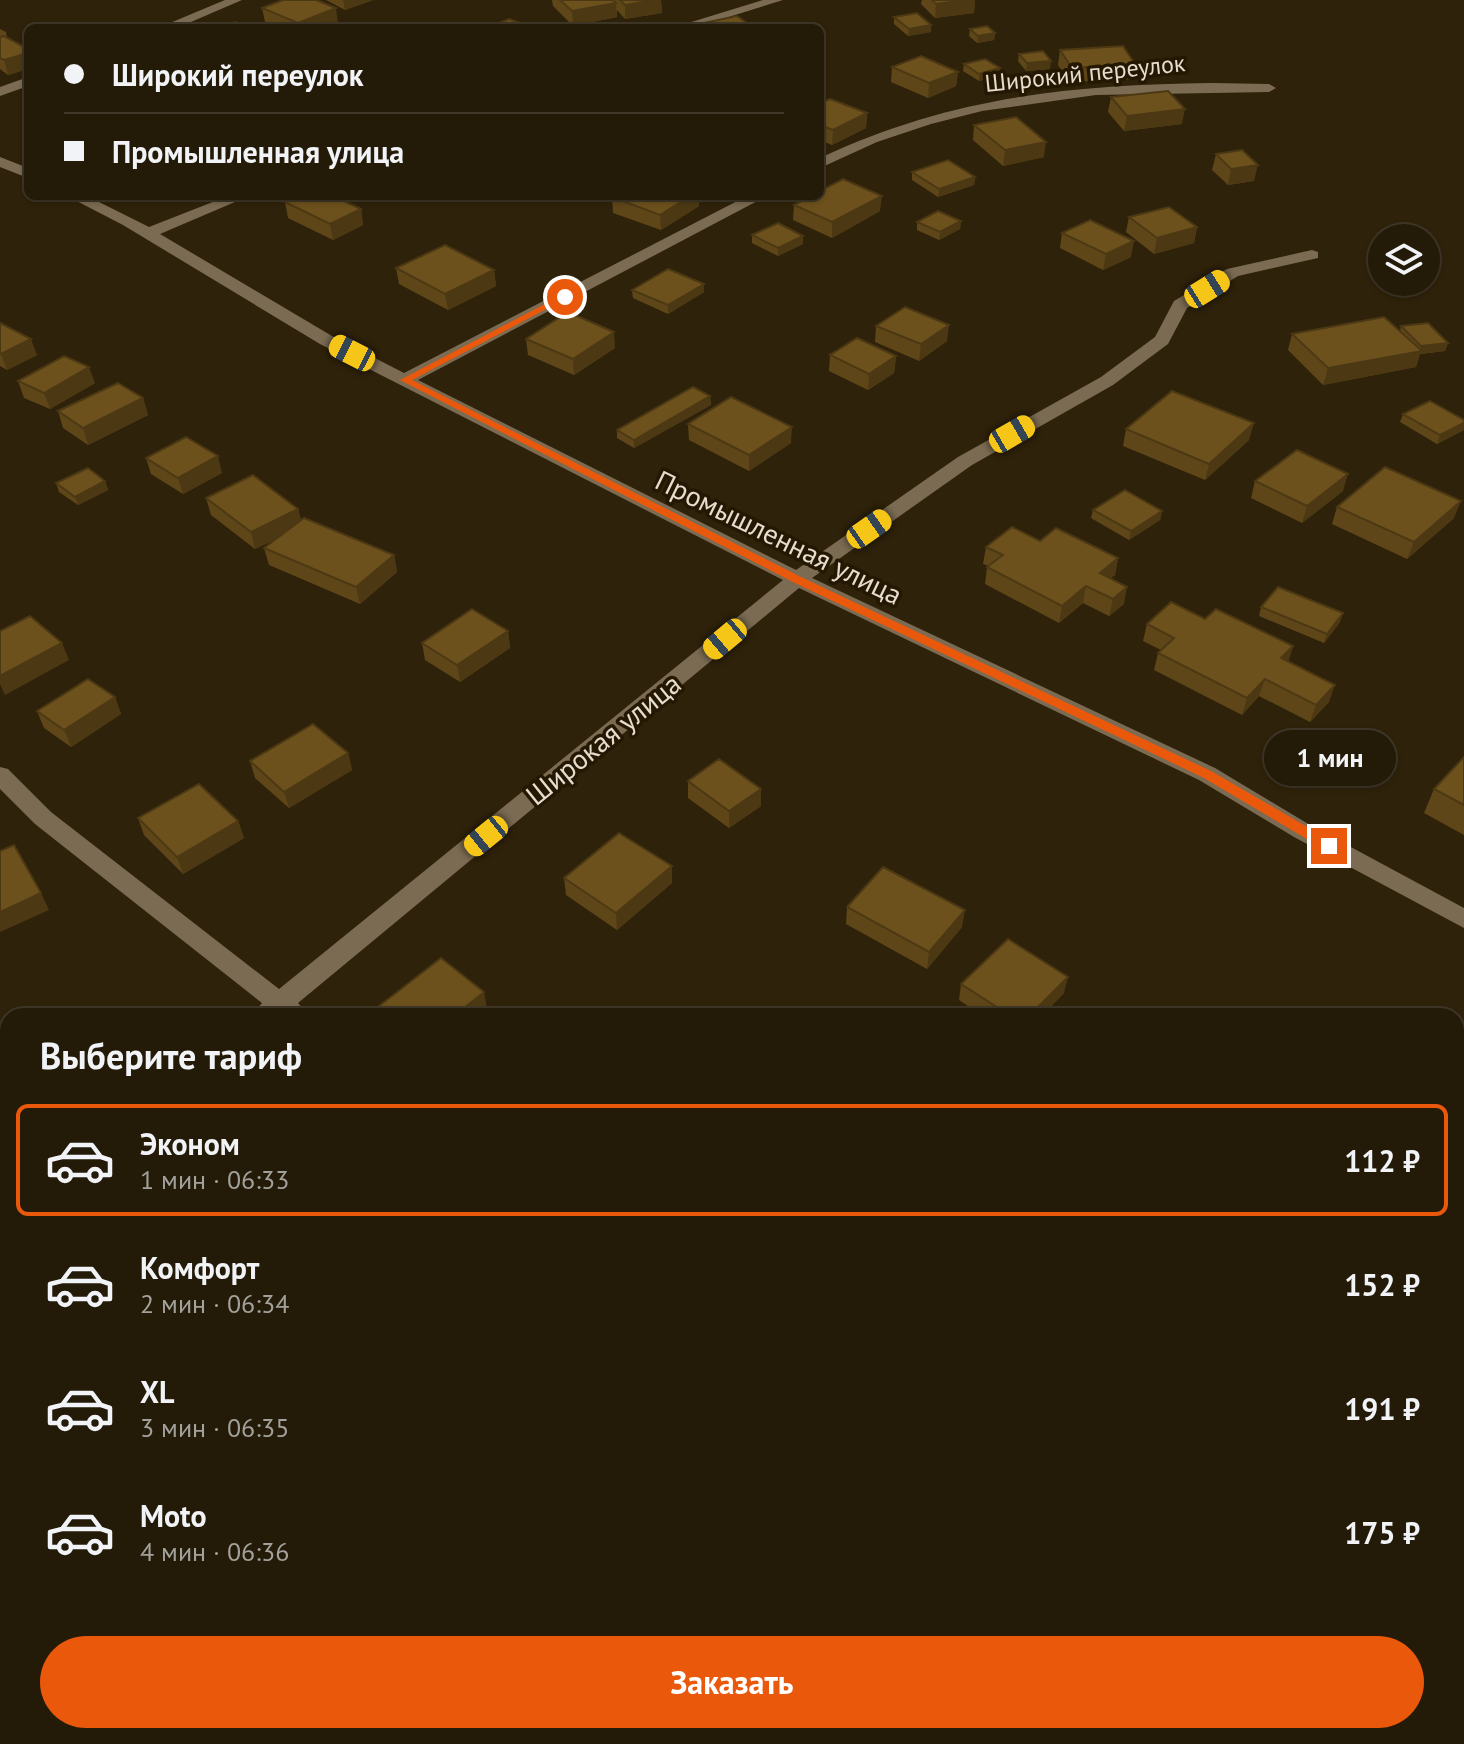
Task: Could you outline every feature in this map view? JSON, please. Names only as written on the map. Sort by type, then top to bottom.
[{"type":"street","points":[[175,24],[236,0]]},
{"type":"street","points":[[693,24],[777,0]]},
{"type":"street","points":[[0,92],[24,83]]},
{"type":"street","name":"Широкий переулок","points":[[824,162],[911,122],[1009,101],[1158,86],[1269,88]]},
{"type":"street","points":[[0,161],[24,172]]},
{"type":"street","points":[[0,171],[24,173]]},
{"type":"street","name":"Промышленная улица","points":[[83,200],[129,222],[326,340],[797,579],[1207,774],[1302,831],[1464,919]]},
{"type":"street","points":[[147,234],[231,200]]},
{"type":"street","points":[[404,380],[751,200]]},
{"type":"street","name":"Широкая улица","points":[[286,1008],[797,579],[965,461],[1107,381],[1162,340],[1180,305],[1233,272],[1312,255]]},
{"type":"street","points":[[0,775],[43,818],[276,1008]]},
{"type":"building","points":[[283,0],[316,0],[336,8],[298,23],[262,8]]},
{"type":"building","points":[[560,0],[613,0],[616,3],[572,11]]},
{"type":"building","points":[[620,0],[655,0],[625,5]]},
{"type":"building","points":[[932,0],[967,0],[936,4]]},
{"type":"building","points":[[917,13],[931,25],[909,29],[894,17]]},
{"type":"building","points":[[737,16],[748,24],[699,24]]},
{"type":"building","points":[[509,19],[522,24],[496,24]]},
{"type":"building","points":[[987,26],[995,33],[978,36],[970,29]]},
{"type":"building","points":[[4,36],[24,47],[24,54],[4,60],[0,58],[0,37]]},
{"type":"building","points":[[1123,46],[1135,64],[1072,68],[1060,50]]},
{"type":"building","points":[[1043,51],[1051,61],[1027,63],[1019,54]]},
{"type":"building","points":[[921,56],[958,72],[929,83],[892,67]]},
{"type":"building","points":[[985,59],[1000,68],[979,74],[964,64]]},
{"type":"building","points":[[1168,91],[1185,109],[1127,116],[1111,97]]},
{"type":"building","points":[[830,99],[867,113],[833,130],[824,127],[824,101]]},
{"type":"building","points":[[1016,117],[1046,142],[1005,150],[974,125]]},
{"type":"building","points":[[1242,150],[1258,165],[1231,169],[1216,154]]},
{"type":"building","points":[[948,160],[975,177],[939,189],[912,172]]},
{"type":"building","points":[[843,179],[882,196],[832,222],[794,205],[803,200],[824,200],[824,189]]},
{"type":"building","points":[[342,200],[361,209],[330,224],[285,202]]},
{"type":"building","points":[[620,200],[684,200],[660,215]]},
{"type":"building","points":[[1169,207],[1197,227],[1157,238],[1129,217]]},
{"type":"building","points":[[938,211],[961,221],[940,232],[917,222]]},
{"type":"building","points":[[1090,220],[1134,241],[1106,254],[1062,233]]},
{"type":"building","points":[[778,223],[803,236],[778,248],[752,235]]},
{"type":"building","points":[[445,245],[494,270],[445,294],[396,268]]},
{"type":"building","points":[[668,269],[704,284],[668,305],[632,290]]},
{"type":"building","points":[[905,307],[949,325],[921,344],[876,326]]},
{"type":"building","points":[[568,312],[614,332],[573,359],[526,339]]},
{"type":"building","points":[[1384,317],[1422,351],[1328,368],[1292,334]]},
{"type":"building","points":[[0,323],[31,339],[1,354]]},
{"type":"building","points":[[1428,323],[1448,343],[1421,346],[1401,326]]},
{"type":"building","points":[[857,338],[896,356],[869,374],[830,355]]},
{"type":"building","points":[[64,356],[89,367],[44,393],[18,381]]},
{"type":"building","points":[[118,383],[143,398],[83,428],[58,411]]},
{"type":"building","points":[[693,387],[710,396],[634,440],[617,430]]},
{"type":"building","points":[[1172,391],[1254,423],[1209,464],[1126,429]]},
{"type":"building","points":[[731,397],[792,427],[749,455],[688,424]]},
{"type":"building","points":[[1430,401],[1464,420],[1464,423],[1440,435],[1403,414]]},
{"type":"building","points":[[186,437],[218,456],[178,478],[146,458]]},
{"type":"building","points":[[1297,450],[1348,474],[1307,506],[1255,481]]},
{"type":"building","points":[[1385,467],[1461,501],[1414,542],[1337,507]]},
{"type":"building","points":[[88,468],[105,481],[75,497],[56,483]]},
{"type":"building","points":[[253,475],[298,509],[251,532],[206,498]]},
{"type":"building","points":[[1125,490],[1162,511],[1131,531],[1093,510]]},
{"type":"building","points":[[304,518],[394,555],[356,587],[264,548]]},
{"type":"building","points":[[1012,527],[1040,541],[1056,528],[1118,558],[1100,573],[1127,587],[1113,599],[1086,586],[1062,606],[987,567],[1003,555],[986,547]]},
{"type":"building","points":[[1278,587],[1343,613],[1327,634],[1261,607]]},
{"type":"building","points":[[1171,602],[1205,619],[1216,609],[1293,646],[1281,658],[1335,685],[1316,705],[1265,679],[1247,698],[1158,653],[1174,638],[1147,624]]},
{"type":"building","points":[[472,609],[508,631],[457,665],[422,643]]},
{"type":"building","points":[[30,616],[62,643],[0,676],[0,631]]},
{"type":"building","points":[[88,679],[115,697],[64,730],[37,711]]},
{"type":"building","points":[[313,724],[348,753],[284,792],[250,761]]},
{"type":"building","points":[[1464,757],[1464,805],[1434,789]]},
{"type":"building","points":[[719,759],[761,789],[729,811],[688,781]]},
{"type":"building","points":[[199,784],[238,821],[177,857],[138,818]]},
{"type":"building","points":[[619,833],[672,866],[616,913],[564,878]]},
{"type":"building","points":[[14,845],[41,893],[0,912],[0,851]]},
{"type":"building","points":[[883,867],[965,910],[929,952],[847,907]]},
{"type":"building","points":[[1008,939],[1068,977],[1037,1008],[998,1008],[961,984]]},
{"type":"building","points":[[441,958],[484,992],[464,1008],[376,1008]]},
{"type":"route","points":[[565,297],[404,380],[797,579],[1207,774],[1329,846]]}]
